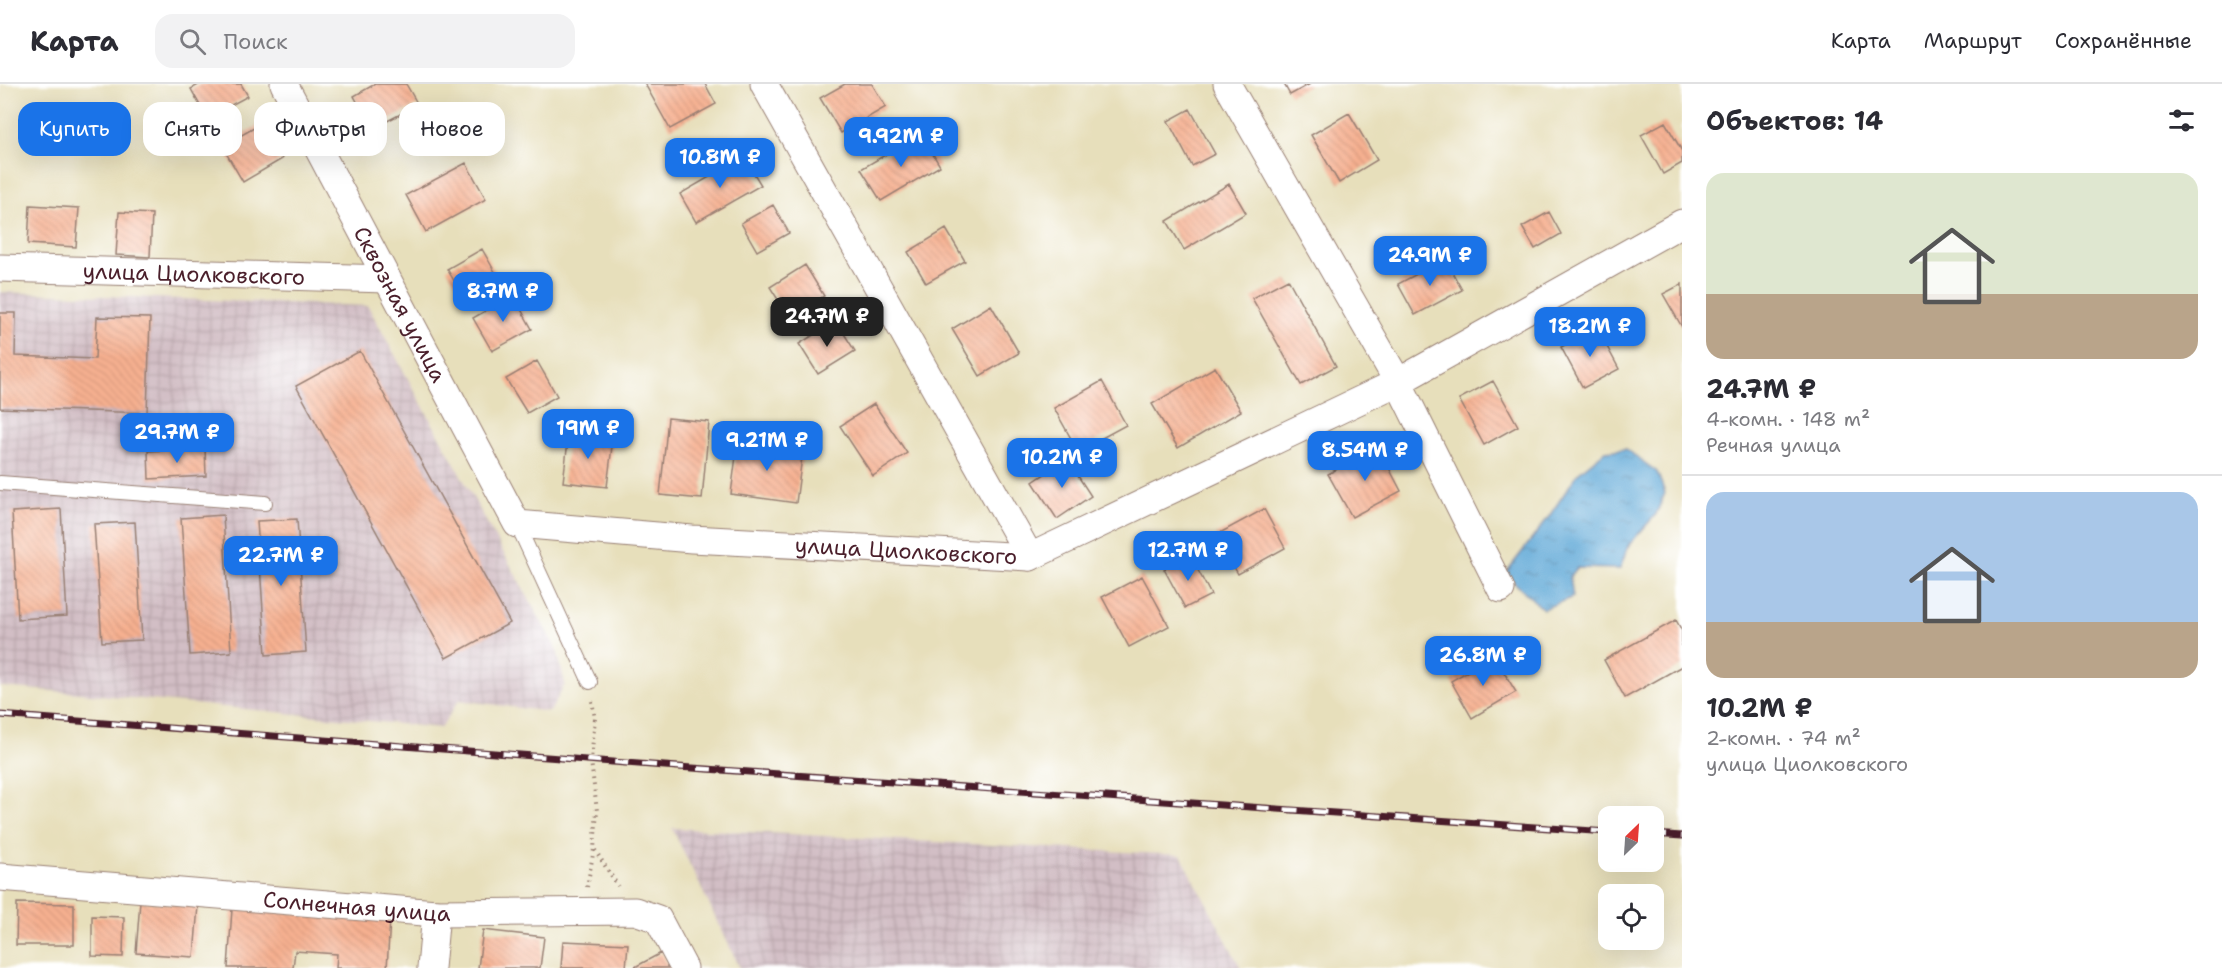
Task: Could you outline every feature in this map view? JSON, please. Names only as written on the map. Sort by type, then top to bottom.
[{"type":"street","name":"Сквозная улица","points":[[284,84],[517,524]]},
{"type":"street","points":[[764,84],[1030,557]]},
{"type":"street","points":[[1227,84],[1398,382],[1501,589]]},
{"type":"street","name":"улица Циолковского","points":[[517,524],[692,539],[1030,557],[1398,382],[1682,223]]},
{"type":"street","name":"улица Циолковского","points":[[0,267],[387,279]]},
{"type":"street","name":"Солнечная улица","points":[[0,877],[436,913],[635,911],[658,919],[684,968]]},
{"type":"street","points":[[431,968],[436,913]]},
{"type":"lane","points":[[0,483],[265,503]]},
{"type":"lane","points":[[517,524],[590,682]]},
{"type":"path","points":[[589,881],[597,811],[591,748],[595,718],[590,682]]},
{"type":"path","points":[[594,849],[635,911]]},
{"type":"shaded area","points":[[0,292],[368,306],[557,650],[565,684],[550,712],[459,700],[441,728],[0,687]]},
{"type":"shaded area","points":[[672,828],[1181,855],[1241,968],[740,968]]},
{"type":"water","points":[[1626,449],[1657,472],[1665,493],[1656,514],[1628,546],[1620,569],[1577,568],[1570,577],[1573,597],[1543,609],[1505,574],[1548,518],[1578,473],[1605,451]]},
{"type":"building","points":[[200,84],[241,84],[248,96],[237,102],[198,102],[191,89]]},
{"type":"building","points":[[375,84],[406,84],[416,102],[399,102],[399,115],[387,121],[387,102],[357,102],[354,96]]},
{"type":"building","points":[[645,84],[705,84],[716,104],[670,129]]},
{"type":"building","points":[[845,84],[872,84],[886,107],[841,133],[820,98]]},
{"type":"building","points":[[1284,84],[1310,84],[1290,95]]},
{"type":"building","points":[[1190,109],[1215,154],[1192,166],[1168,121]]},
{"type":"building","points":[[1349,113],[1377,160],[1339,183],[1311,135]]},
{"type":"building","points":[[1665,122],[1682,151],[1682,163],[1663,174],[1641,135]]},
{"type":"building","points":[[254,128],[254,156],[280,156],[282,159],[243,182],[228,156],[242,156],[242,135]]},
{"type":"building","points":[[921,134],[940,166],[881,201],[861,169]]},
{"type":"building","points":[[744,157],[761,185],[696,222],[680,194]]},
{"type":"building","points":[[466,163],[486,199],[426,232],[406,195]]},
{"type":"building","points":[[1229,184],[1246,213],[1184,250],[1167,221]]},
{"type":"building","points":[[30,205],[79,208],[76,247],[28,244]]},
{"type":"building","points":[[773,205],[789,233],[757,251],[741,223]]},
{"type":"building","points":[[119,212],[152,214],[150,257],[116,255]]},
{"type":"building","points":[[1549,212],[1561,234],[1535,249],[1522,227]]},
{"type":"building","points":[[946,229],[965,261],[926,283],[908,252]]},
{"type":"building","points":[[482,249],[499,279],[465,299],[447,269]]},
{"type":"building","points":[[1445,259],[1462,290],[1415,315],[1398,284]]},
{"type":"building","points":[[805,265],[824,296],[789,317],[770,287]]},
{"type":"building","points":[[1288,279],[1336,366],[1301,385],[1252,298]]},
{"type":"building","points":[[1682,284],[1682,327],[1663,294]]},
{"type":"building","points":[[513,295],[532,329],[492,351],[473,318]]},
{"type":"building","points":[[991,305],[1019,353],[980,376],[952,329]]},
{"type":"building","points":[[0,313],[16,313],[15,356],[95,359],[97,317],[150,318],[147,413],[0,408]]},
{"type":"building","points":[[836,321],[855,351],[818,374],[799,344]]},
{"type":"building","points":[[1597,328],[1619,369],[1583,388],[1561,347]]},
{"type":"building","points":[[360,351],[510,623],[446,658],[296,386]]},
{"type":"building","points":[[537,361],[557,396],[527,413],[506,379]]},
{"type":"building","points":[[1215,367],[1241,411],[1178,448],[1152,404]]},
{"type":"building","points":[[1102,381],[1126,425],[1078,451],[1054,408]]},
{"type":"building","points":[[1493,381],[1518,426],[1484,445],[1459,399]]},
{"type":"building","points":[[874,404],[907,453],[873,476],[840,426]]},
{"type":"building","points":[[668,418],[709,422],[702,499],[660,495]]},
{"type":"building","points":[[569,433],[613,438],[607,487],[563,482]]},
{"type":"building","points":[[738,441],[803,449],[796,503],[731,494]]},
{"type":"building","points":[[1378,447],[1401,491],[1352,517],[1328,474]]},
{"type":"building","points":[[205,448],[206,476],[149,479],[148,451]]},
{"type":"building","points":[[1067,459],[1091,496],[1057,519],[1033,482]]},
{"type":"building","points":[[61,509],[67,616],[18,619],[12,512]]},
{"type":"building","points":[[1264,509],[1285,548],[1238,574],[1216,535]]},
{"type":"building","points":[[223,515],[231,652],[190,655],[181,518]]},
{"type":"building","points":[[297,519],[306,652],[266,655],[257,521]]},
{"type":"building","points":[[135,522],[142,640],[102,642],[94,524]]},
{"type":"building","points":[[1190,555],[1211,595],[1185,608],[1164,569]]},
{"type":"building","points":[[1142,576],[1169,626],[1129,647],[1102,597]]},
{"type":"building","points":[[1676,620],[1682,631],[1682,666],[1625,698],[1604,660]]},
{"type":"building","points":[[1494,656],[1516,692],[1472,718],[1451,681]]},
{"type":"building","points":[[140,901],[198,905],[194,957],[136,953]]},
{"type":"building","points":[[17,903],[74,904],[74,945],[16,945]]},
{"type":"building","points":[[232,909],[390,919],[387,968],[336,968],[337,954],[295,951],[293,968],[228,968]]},
{"type":"building","points":[[92,916],[124,917],[123,957],[92,956]]},
{"type":"building","points":[[483,930],[544,937],[540,968],[478,968]]},
{"type":"building","points":[[563,941],[628,944],[626,968],[561,968]]},
{"type":"building","points":[[661,953],[670,968],[633,968]]},
{"type":"railway","points":[[0,715],[678,767],[1598,831]]},
{"type":"railway","points":[[1664,835],[1682,836]]}]
